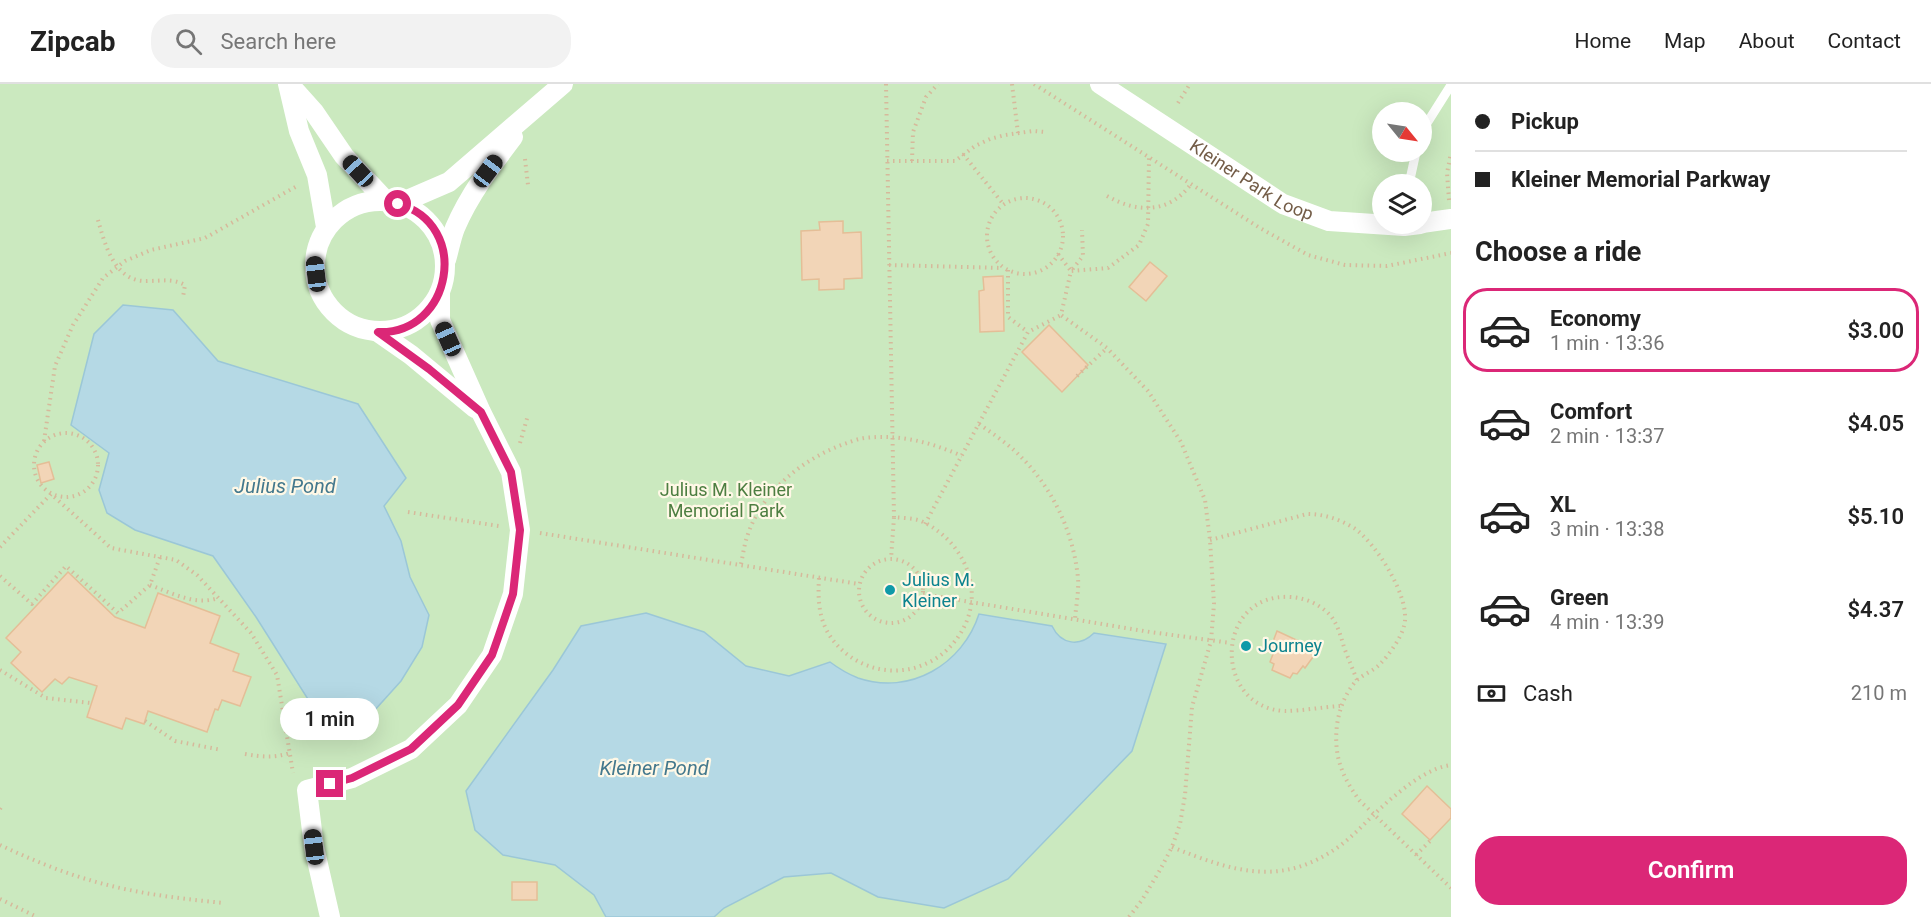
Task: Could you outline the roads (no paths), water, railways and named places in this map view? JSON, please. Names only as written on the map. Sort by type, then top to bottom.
[{"type":"street","points":[[288,84],[314,112],[344,156],[392,203]]},
{"type":"street","points":[[288,84],[299,131],[316,175],[326,226]]},
{"type":"street","points":[[392,203],[449,182],[563,84]]},
{"type":"street","name":"Kleiner Park Loop","points":[[1100,84],[1283,204],[1329,221],[1372,223]]},
{"type":"street","points":[[330,917],[314,847],[307,790],[352,778],[411,749],[458,705],[492,655],[513,594],[520,530],[511,472],[440,320],[440,294],[454,230],[488,171],[534,110]]},
{"type":"street","points":[[440,294],[418,321],[392,332],[361,331],[334,314],[318,289],[314,258],[326,226],[348,208],[378,200],[411,208],[426,219],[438,233],[446,263]]},
{"type":"street","name":"Kleiner Park Loop","points":[[1432,219],[1451,214]]},
{"type":"street","points":[[378,332],[438,376],[481,412]]},
{"type":"lane","points":[[1432,115],[1451,85]]},
{"type":"water","name":"Julius Pond","points":[[123,305],[173,310],[218,361],[358,404],[406,478],[384,506],[401,541],[410,577],[429,615],[422,647],[401,681],[373,712],[339,722],[311,704],[256,617],[213,556],[135,530],[107,513],[99,490],[109,453],[71,425],[94,334]]},
{"type":"water","name":"Kleiner Pond","points":[[646,613],[704,632],[746,666],[789,676],[830,662],[858,678],[877,682],[897,683],[932,672],[961,648],[979,614],[1052,626],[1060,637],[1071,642],[1083,640],[1094,633],[1166,644],[1132,751],[1008,879],[944,908],[878,897],[831,873],[784,877],[724,908],[714,917],[606,917],[594,895],[555,865],[503,855],[475,830],[466,791],[553,670],[581,626]]},
{"type":"place","name":"Julius M. Kleiner","points":[[890,590]]},
{"type":"place","name":"Journey","points":[[1246,646]]},
{"type":"park label","name":"Julius M. Kleiner Memorial Park","points":[[726,500]]}]
